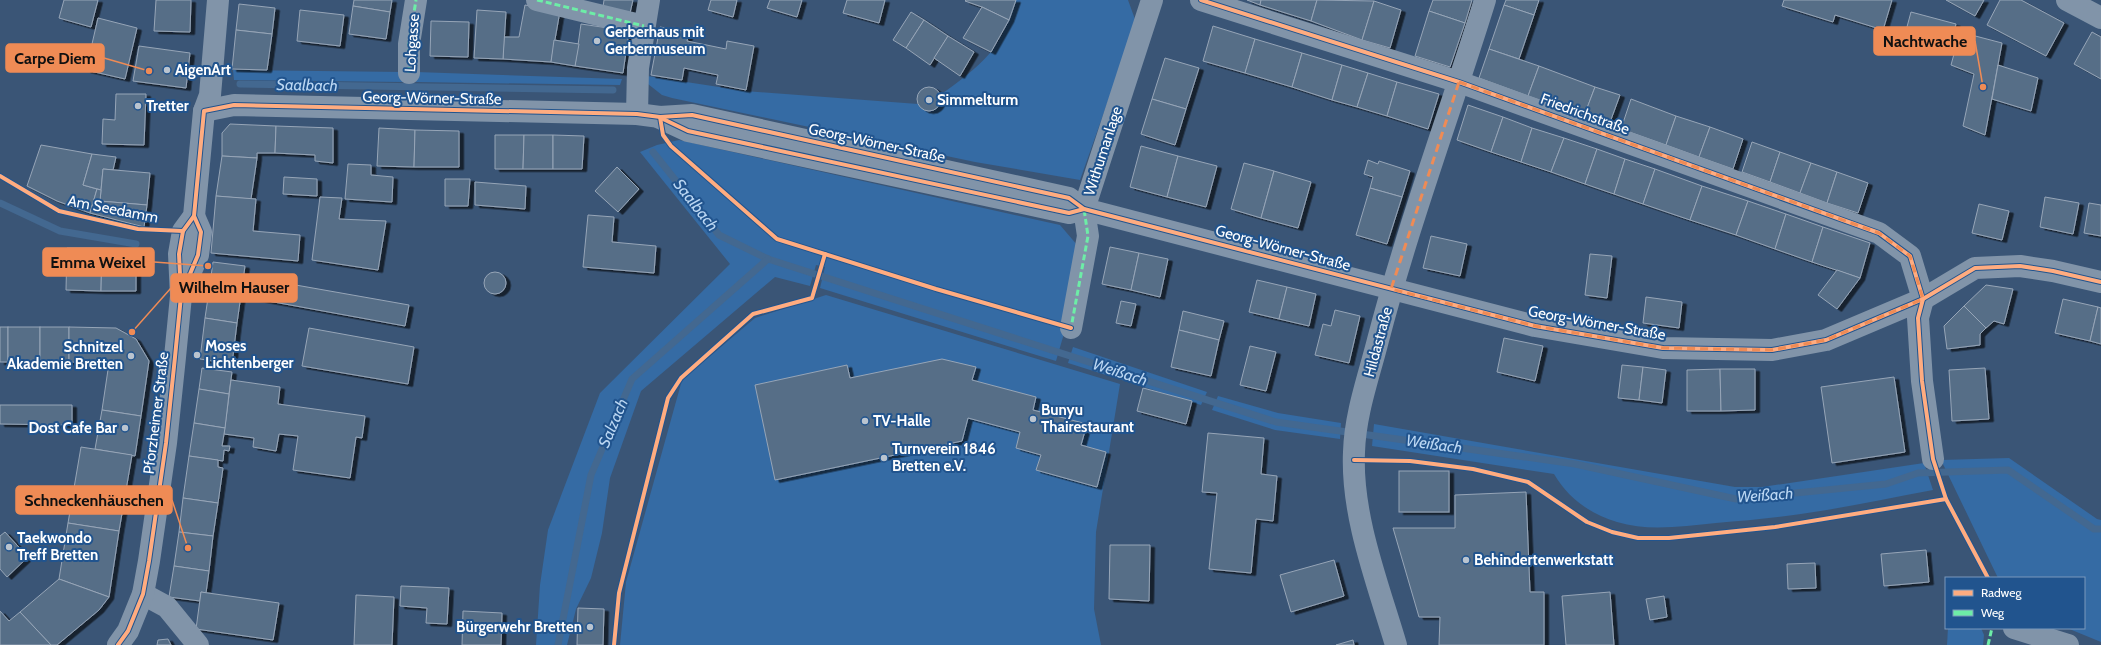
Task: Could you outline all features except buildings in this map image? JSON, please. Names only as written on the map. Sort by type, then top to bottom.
[{"type":"street","name":"Pforzheimer Straße","points":[[118,645],[128,631],[144,594],[166,443],[181,296],[198,255],[201,232],[194,216],[204,111],[210,95],[218,0]]},
{"type":"street","name":"Lohgasse","points":[[410,73],[409,44],[416,0]]},
{"type":"street","points":[[538,0],[644,26]]},
{"type":"street","points":[[637,114],[638,68],[649,0]]},
{"type":"street","name":"Withumanlage","points":[[1070,328],[1088,236],[1084,209],[1152,0]]},
{"type":"street","name":"Friedrichstraße","points":[[1201,0],[1459,82],[1879,233],[1910,256],[1923,299]]},
{"type":"street","name":"Hildastraße","points":[[1396,645],[1364,536],[1356,487],[1354,452],[1358,417],[1391,289],[1485,0]]},
{"type":"street","points":[[2067,0],[2101,18]]},
{"type":"street","name":"Georg-Wörner-Straße","points":[[204,111],[234,106],[637,114],[660,118],[688,131],[866,170],[1069,213],[1084,209],[1536,326],[1656,347],[1772,350],[1826,340],[1923,299],[1975,268],[2020,266],[2052,271],[2101,282]]},
{"type":"street","points":[[1923,299],[1918,318],[1921,358],[1933,459]]},
{"type":"street","points":[[144,594],[167,607],[198,645]]},
{"type":"street","points":[[2017,629],[2068,645]]},
{"type":"highlighted area","points":[[1459,82],[1879,233],[1910,256],[1923,299],[1826,340],[1772,350],[1663,348],[1535,326],[1391,289]]},
{"type":"shaded area","points":[[1016,0],[1128,0],[1136,22],[1080,180],[975,162],[672,98],[662,95],[648,84],[647,76],[745,91],[918,104],[925,110],[930,111],[938,107],[940,95],[960,81],[990,53],[1005,28]]},
{"type":"shaded area","points":[[233,70],[404,72],[404,82],[234,80]]},
{"type":"shaded area","points":[[416,72],[622,79],[620,85],[416,82]]},
{"type":"shaded area","points":[[679,140],[1060,225],[1078,246],[1063,337],[1056,361],[820,288],[825,267],[816,265],[810,286],[775,277],[641,391],[610,478],[602,533],[591,578],[576,609],[567,645],[536,645],[540,585],[548,530],[600,393],[730,264],[640,152],[657,145]]},
{"type":"shaded area","name":"Turnverein 1846 Bretten e.V.","points":[[826,295],[1120,384],[1096,532],[1094,609],[1101,645],[620,645],[626,582],[682,380],[755,318]]},
{"type":"shaded area","points":[[1073,347],[1207,392],[1201,405],[1068,363]]},
{"type":"shaded area","points":[[1218,396],[1278,413],[1341,423],[1340,439],[1275,430],[1212,410]]},
{"type":"shaded area","points":[[1374,424],[1735,487],[1762,487],[1924,463],[1933,490],[1804,514],[1679,527],[1641,527],[1607,519],[1589,510],[1573,498],[1554,474],[1372,446]]},
{"type":"shaded area","points":[[2009,458],[2097,519],[2101,520],[2101,642],[2069,629],[2085,629],[2085,577],[1998,577],[1941,460]]},
{"type":"shaded area","points":[[1948,629],[1981,629],[1984,635],[1983,645],[1947,645]]},
{"type":"waterway","name":"Saalbach","points":[[240,84],[613,90]]},
{"type":"waterway","name":"Weißach","points":[[653,152],[719,235],[768,259],[1276,422],[1575,464],[1736,499],[1886,484],[1918,473],[2008,470],[2094,529],[2101,529]]},
{"type":"waterway","name":"Saalbach","points":[[0,203],[60,231],[136,244]]},
{"type":"waterway","name":"Salzach","points":[[558,645],[591,475],[632,379],[768,259]]},
{"type":"marked path","points":[[409,73],[409,44],[416,0]]},
{"type":"marked path","points":[[537,0],[644,26]]},
{"type":"marked path","points":[[1068,327],[1071,328],[1088,236],[1084,209]]},
{"type":"marked path","points":[[1988,645],[1992,629]]},
{"type":"cycle path","points":[[1201,0],[1459,82],[1879,233],[1910,256],[1923,299],[1918,318],[1922,381],[1933,459],[1946,499],[1987,577]]},
{"type":"cycle path","points":[[118,645],[128,631],[143,594],[149,561],[166,443],[181,296],[179,254],[183,231],[194,216],[204,111],[234,105],[637,114],[660,117],[692,115],[1069,198],[1084,209],[1535,326],[1663,348],[1772,350],[1826,340],[1923,299],[1975,268],[2020,266],[2053,271],[2101,282]]},
{"type":"cycle path","points":[[660,117],[663,135],[671,146],[777,239],[936,289],[1071,328]]},
{"type":"cycle path","points":[[661,118],[688,131],[1069,213],[1084,209]]},
{"type":"cycle path","name":"Am Seedamm","points":[[0,176],[59,211],[138,229],[183,231]]},
{"type":"cycle path","points":[[182,293],[198,255],[201,232],[194,216]]},
{"type":"cycle path","points":[[614,645],[619,593],[668,398],[681,378],[753,314],[812,298],[825,254]]},
{"type":"cycle path","points":[[1354,460],[1410,461],[1473,469],[1528,482],[1587,522],[1612,532],[1638,538],[1669,538],[1775,527],[1946,499]]},
{"type":"place","name":"Gerberhaus mit Gerbermuseum","points":[[597,41]]},
{"type":"place","name":"AigenArt","points":[[167,70]]},
{"type":"place","name":"Carpe Diem","points":[[149,71]]},
{"type":"place","name":"Nachtwache","points":[[1983,87]]},
{"type":"place","name":"Simmelturm","points":[[929,100]]},
{"type":"place","name":"Tretter","points":[[138,106]]},
{"type":"place","name":"Emma Weixel","points":[[208,266]]},
{"type":"place","name":"Wilhelm Hauser","points":[[132,332]]},
{"type":"place","name":"Moses Lichtenberger","points":[[197,355]]},
{"type":"place","name":"Schnitzel Akademie Bretten","points":[[131,356]]},
{"type":"place","name":"Bunyu Thairestaurant","points":[[1033,419]]},
{"type":"place","name":"TV-Halle","points":[[865,421]]},
{"type":"place","name":"Dost Cafe Bar","points":[[125,428]]},
{"type":"place","name":"Turnverein 1846 Bretten e.V.","points":[[884,458]]},
{"type":"place","name":"Taekwondo Treff Bretten","points":[[9,547]]},
{"type":"place","name":"Schneckenhäuschen","points":[[188,548]]},
{"type":"place","name":"Behindertenwerkstatt","points":[[1466,560]]},
{"type":"place","name":"Bürgerwehr Bretten","points":[[590,627]]}]
